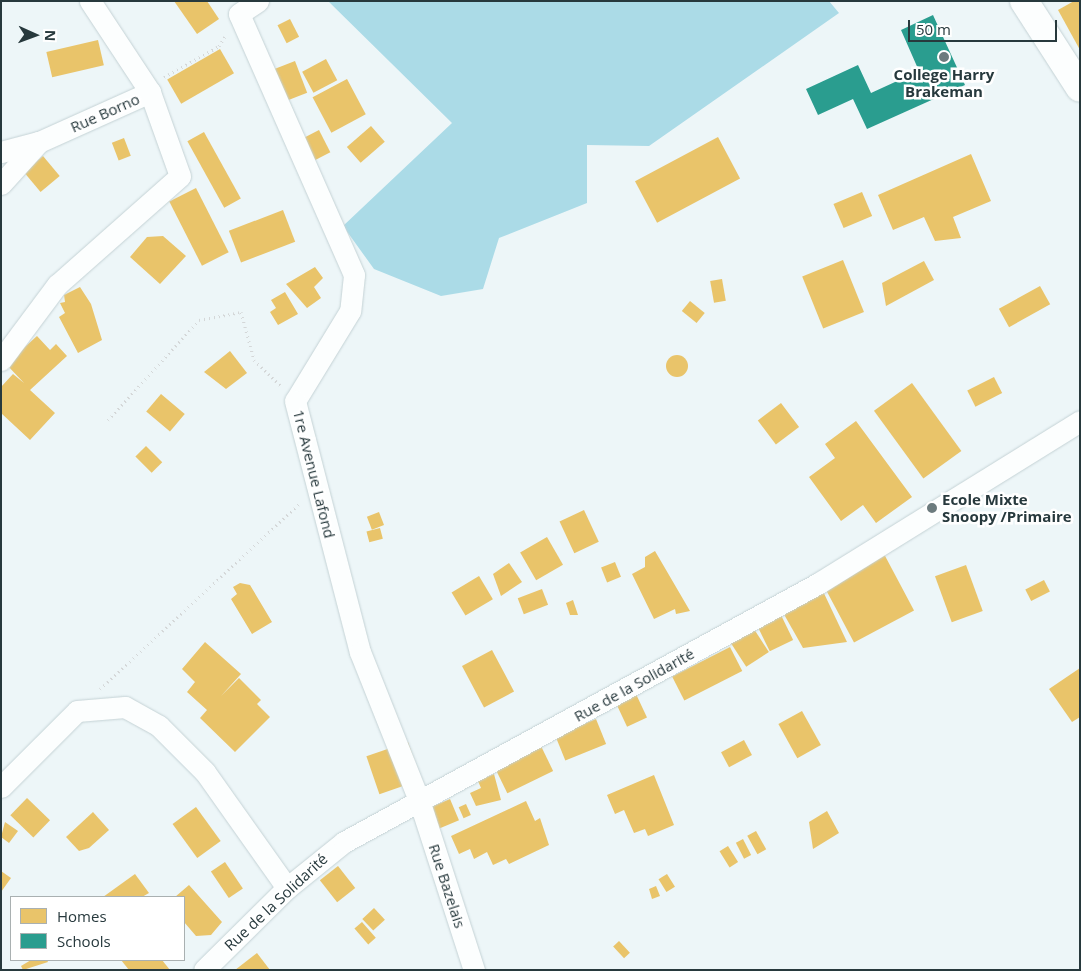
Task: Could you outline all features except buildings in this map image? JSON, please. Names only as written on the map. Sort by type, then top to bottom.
[{"type":"street","name":"Rue Borno","points":[[1,184],[40,142],[150,92],[90,1]]},
{"type":"street","points":[[239,14],[258,1]]},
{"type":"street","points":[[1024,1],[1079,83]]},
{"type":"street","name":"1re Avenue Lafond","points":[[239,14],[354,275],[350,311],[296,401],[360,652],[420,803]]},
{"type":"street","points":[[1,360],[57,284],[180,176],[150,92]]},
{"type":"street","points":[[1,152],[40,142]]},
{"type":"street","name":"Rue de la Solidarité","points":[[204,970],[287,888],[344,842],[420,803],[819,583],[1080,421]]},
{"type":"street","points":[[1,787],[77,711],[125,707],[159,726],[205,772],[287,888]]},
{"type":"street","name":"Rue Bazelais","points":[[420,803],[474,970]]},
{"type":"path","points":[[150,92],[165,75],[219,46],[239,14]]},
{"type":"path","points":[[108,420],[199,320],[241,312],[254,360],[296,401]]},
{"type":"path","points":[[77,711],[317,486]]},
{"type":"shaded area","points":[[328,1],[829,1],[839,13],[649,146],[587,145],[587,203],[499,238],[483,289],[441,296],[374,269],[343,226],[452,123]]},
{"type":"place","name":"College Harry Brakeman","points":[[944,57]]},
{"type":"place","name":"Ecole Mixte Snoopy /Primaire","points":[[932,508]]}]
